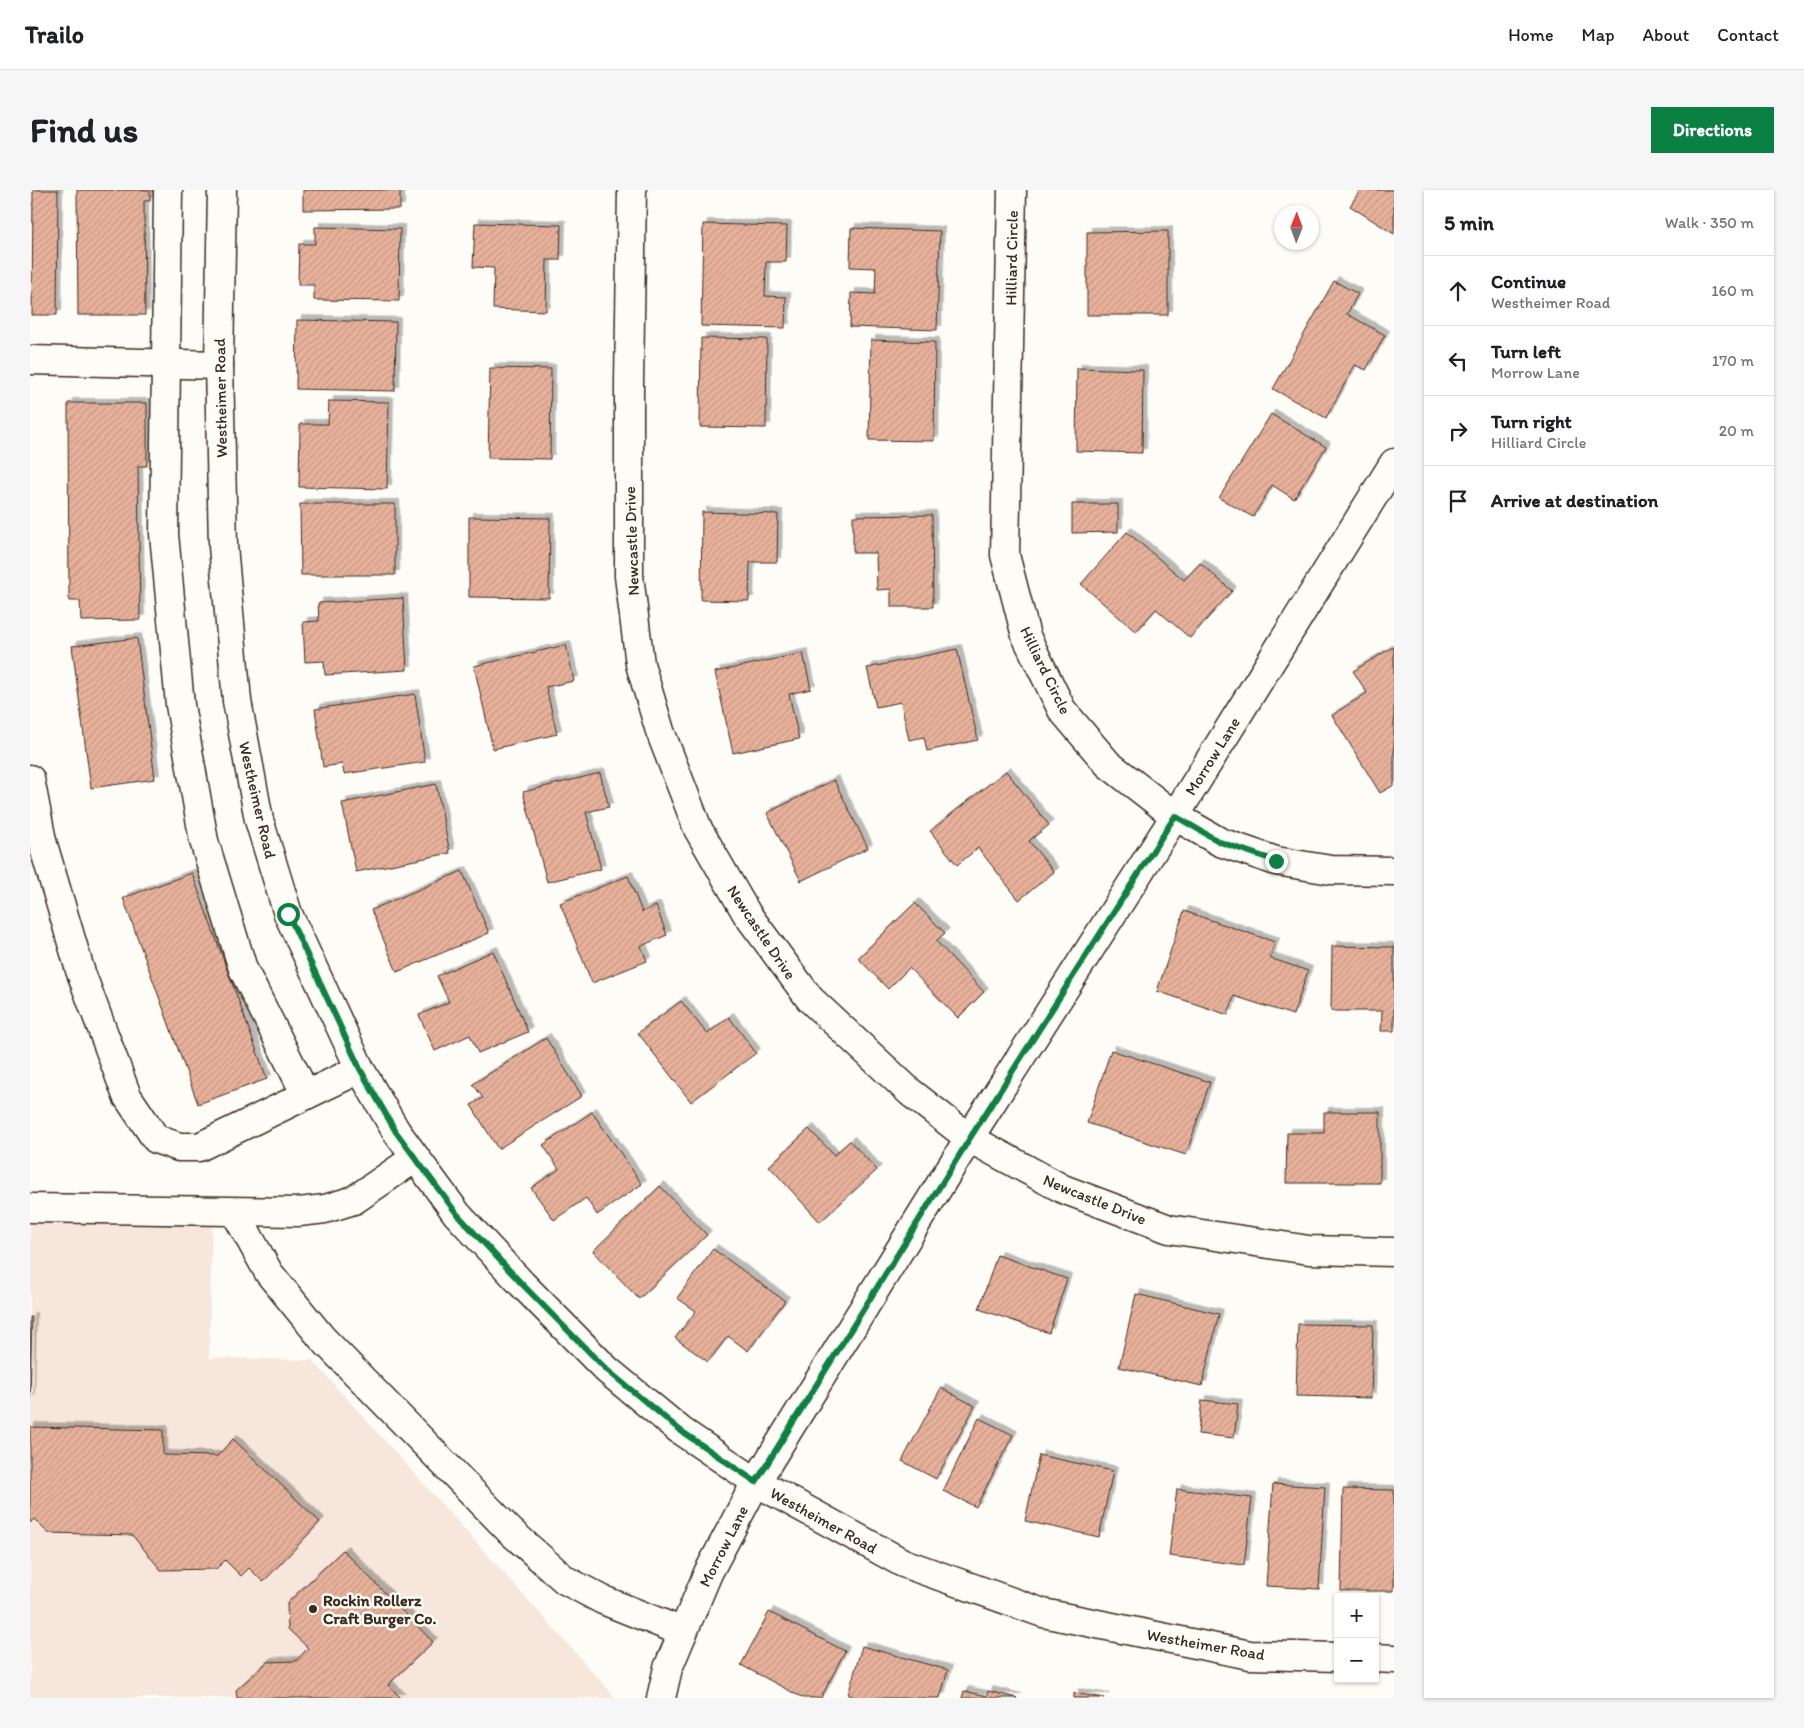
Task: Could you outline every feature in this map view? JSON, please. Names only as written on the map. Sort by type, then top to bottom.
[{"type":"street","points":[[168,190],[164,534],[180,705],[204,841],[244,969],[306,1095]]},
{"type":"street","name":"Westheimer Road","points":[[222,190],[219,365],[224,556],[236,701],[259,820],[288,914],[360,1069],[396,1132],[457,1214],[522,1284],[607,1370],[681,1431],[756,1482],[903,1563],[1043,1613],[1250,1655],[1334,1657]]},
{"type":"street","name":"Newcastle Drive","points":[[632,190],[629,382],[629,576],[640,664],[660,731],[698,829],[747,914],[810,999],[910,1092],[970,1138],[1063,1189],[1169,1229],[1309,1250],[1394,1252]]},
{"type":"street","name":"Hilliard Circle","points":[[1012,190],[1006,555],[1026,636],[1062,710],[1108,764],[1175,816],[1220,842],[1276,861],[1332,870],[1394,871]]},
{"type":"street","points":[[30,360],[219,365]]},
{"type":"street","name":"Morrow Lane","points":[[662,1697],[668,1668],[708,1573],[756,1482],[970,1138],[1175,816],[1394,463]]},
{"type":"street","points":[[30,779],[42,841],[80,970],[127,1096],[156,1140],[179,1147],[199,1147],[360,1069]]},
{"type":"street","points":[[30,1208],[299,1212],[326,1208],[354,1200],[415,1158]]},
{"type":"street","points":[[235,1212],[269,1273],[322,1338],[510,1531],[565,1580],[603,1600],[683,1632]]},
{"type":"street","points":[[1379,1658],[1394,1659]]},
{"type":"shaded area","points":[[30,1212],[212,1215],[209,1358],[312,1360],[616,1698],[30,1698]]},
{"type":"building","points":[[33,190],[58,190],[57,315],[32,315]]},
{"type":"building","points":[[77,190],[150,190],[150,201],[144,201],[145,315],[78,315]]},
{"type":"building","points":[[303,190],[400,190],[400,209],[303,210]]},
{"type":"building","points":[[1360,190],[1394,190],[1394,234],[1350,206]]},
{"type":"building","points":[[475,223],[561,225],[560,260],[547,260],[546,311],[493,309],[494,268],[473,267]]},
{"type":"building","points":[[703,224],[787,226],[786,262],[766,262],[765,296],[786,297],[785,328],[701,326]]},
{"type":"building","points":[[315,227],[400,229],[399,301],[314,300],[314,285],[298,285],[299,244],[315,244]]},
{"type":"building","points":[[851,228],[940,231],[937,330],[850,327],[851,293],[875,294],[876,268],[850,267]]},
{"type":"building","points":[[1168,231],[1168,315],[1087,315],[1087,232]]},
{"type":"building","points":[[1334,281],[1358,294],[1347,314],[1385,335],[1366,370],[1355,365],[1326,418],[1273,389]]},
{"type":"building","points":[[297,320],[396,322],[395,391],[296,389]]},
{"type":"building","points":[[701,338],[767,339],[766,428],[700,427]]},
{"type":"building","points":[[871,340],[935,342],[934,441],[869,440]]},
{"type":"building","points":[[490,368],[551,369],[550,459],[488,458]]},
{"type":"building","points":[[1077,368],[1143,370],[1142,453],[1076,451]]},
{"type":"building","points":[[329,401],[389,402],[387,489],[299,487],[300,424],[328,424]]},
{"type":"building","points":[[68,403],[147,403],[147,466],[138,466],[140,620],[81,621],[80,601],[69,601]]},
{"type":"building","points":[[1271,414],[1326,447],[1294,499],[1272,485],[1253,517],[1219,498]]},
{"type":"building","points":[[300,504],[395,504],[395,575],[301,575]]},
{"type":"building","points":[[1072,504],[1118,504],[1118,532],[1072,533]]},
{"type":"building","points":[[702,512],[778,514],[777,562],[750,562],[749,601],[701,600]]},
{"type":"building","points":[[932,515],[933,607],[891,607],[891,589],[877,590],[876,553],[853,553],[853,516]]},
{"type":"building","points":[[469,517],[550,518],[549,598],[469,597]]},
{"type":"building","points":[[1127,532],[1184,580],[1200,563],[1232,591],[1190,638],[1156,609],[1136,632],[1081,584]]},
{"type":"building","points":[[403,598],[407,670],[325,675],[324,661],[305,662],[303,622],[319,621],[318,603]]},
{"type":"building","points":[[137,638],[155,779],[91,788],[72,646]]},
{"type":"building","points":[[566,645],[574,681],[546,687],[557,734],[493,749],[474,666]]},
{"type":"building","points":[[1393,647],[1394,785],[1380,793],[1332,715],[1367,693],[1353,671]]},
{"type":"building","points":[[957,649],[978,740],[927,751],[924,737],[909,740],[901,702],[876,707],[867,668]]},
{"type":"building","points":[[803,653],[811,689],[789,694],[799,739],[733,753],[715,672]]},
{"type":"building","points":[[415,694],[425,762],[344,774],[342,764],[323,767],[315,709]]},
{"type":"building","points":[[1006,771],[1049,825],[1029,841],[1054,872],[1019,900],[978,848],[957,865],[930,831]]},
{"type":"building","points":[[600,773],[609,807],[586,812],[601,869],[547,882],[523,792]]},
{"type":"building","points":[[834,780],[868,848],[801,881],[767,813]]},
{"type":"building","points":[[436,784],[450,853],[356,872],[342,803]]},
{"type":"building","points":[[462,871],[489,933],[397,972],[371,910]]},
{"type":"building","points":[[192,873],[267,1079],[198,1104],[123,898]]},
{"type":"building","points":[[628,876],[642,912],[656,906],[667,935],[641,946],[647,961],[592,983],[560,903]]},
{"type":"building","points":[[915,903],[945,933],[936,941],[984,992],[958,1018],[909,968],[888,989],[858,958]]},
{"type":"building","points":[[1184,911],[1275,942],[1270,958],[1308,971],[1293,1015],[1234,996],[1228,1015],[1157,991]]},
{"type":"building","points":[[1332,946],[1394,947],[1394,1031],[1381,1031],[1382,1011],[1331,1011]]},
{"type":"building","points":[[493,951],[528,1032],[478,1053],[470,1035],[435,1051],[419,1015],[449,1002],[437,976]]},
{"type":"building","points":[[681,1001],[707,1034],[729,1017],[756,1053],[691,1102],[638,1033]]},
{"type":"building","points":[[546,1038],[582,1096],[498,1149],[471,1105],[483,1098],[473,1084]]},
{"type":"building","points":[[1111,1050],[1210,1082],[1186,1155],[1087,1123]]},
{"type":"building","points":[[592,1112],[642,1184],[597,1215],[586,1198],[554,1220],[531,1188],[559,1169],[543,1145]]},
{"type":"building","points":[[1324,1112],[1380,1112],[1380,1183],[1286,1183],[1287,1133],[1324,1133]]},
{"type":"building","points":[[809,1129],[834,1155],[850,1141],[877,1170],[820,1222],[769,1166]]},
{"type":"building","points":[[660,1186],[707,1235],[639,1299],[593,1251]]},
{"type":"building","points":[[713,1249],[785,1301],[748,1351],[728,1336],[708,1362],[675,1338],[696,1311],[677,1298]]},
{"type":"building","points":[[997,1255],[1067,1279],[1049,1333],[979,1309]]},
{"type":"building","points":[[1136,1294],[1219,1314],[1202,1386],[1119,1367]]},
{"type":"building","points":[[30,1317],[32,1317],[30,1400]]},
{"type":"building","points":[[1298,1324],[1373,1325],[1371,1398],[1296,1396]]},
{"type":"building","points":[[941,1388],[975,1406],[936,1479],[902,1461]]},
{"type":"building","points":[[1202,1400],[1238,1404],[1234,1438],[1198,1434]]},
{"type":"building","points":[[979,1418],[1013,1435],[976,1507],[943,1491]]},
{"type":"building","points":[[30,1427],[163,1430],[163,1455],[217,1456],[233,1439],[320,1522],[263,1582],[249,1568],[241,1576],[225,1560],[216,1569],[161,1570],[132,1535],[48,1533],[34,1519],[30,1523]]},
{"type":"building","points":[[1039,1455],[1113,1471],[1099,1537],[1025,1521]]},
{"type":"building","points":[[1273,1484],[1325,1487],[1319,1589],[1266,1586]]},
{"type":"building","points":[[1177,1489],[1252,1498],[1244,1565],[1169,1556]]},
{"type":"building","points":[[1343,1489],[1394,1490],[1394,1591],[1341,1591]]},
{"type":"building","points":[[343,1550],[433,1642],[388,1685],[401,1698],[237,1698],[236,1690],[267,1662],[296,1661],[308,1648],[288,1629],[287,1603]]},
{"type":"building","points":[[769,1612],[845,1651],[821,1698],[803,1698],[741,1665]]},
{"type":"building","points":[[862,1646],[948,1670],[940,1698],[859,1698],[848,1695]]},
{"type":"building","points":[[964,1691],[987,1696],[988,1691],[1017,1698],[962,1698]]},
{"type":"building","points":[[1074,1693],[1105,1698],[1074,1698]]},
{"type":"place","name":"Rockin Rollerz Craft Burger Co.","points":[[313,1609]]},
{"type":"route","points":[[288,914],[360,1069],[396,1132],[457,1214],[522,1284],[607,1370],[681,1431],[756,1482],[970,1138],[1175,816],[1220,842],[1276,861]]}]
